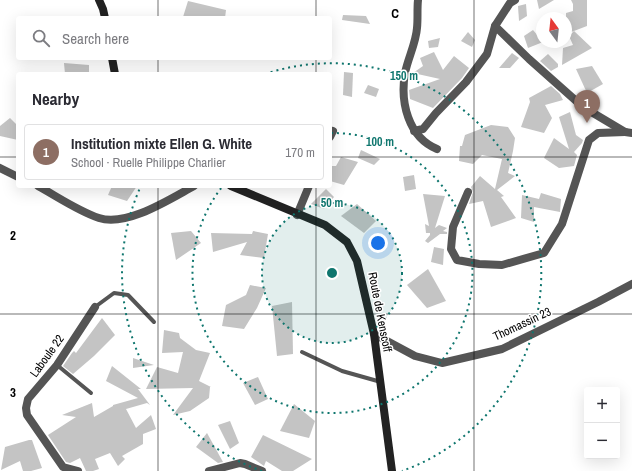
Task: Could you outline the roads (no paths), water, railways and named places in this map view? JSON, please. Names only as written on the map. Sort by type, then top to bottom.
[{"type":"main road","points":[[99,0],[105,16]]},
{"type":"main road","points":[[112,60],[115,72]]},
{"type":"main road","name":"Route de Kenscoff","points":[[236,188],[297,215],[325,225],[347,242],[357,261],[374,334],[392,471]]},
{"type":"street","points":[[418,0],[417,28],[405,73],[404,102],[414,132],[429,146],[437,149]]},
{"type":"street","points":[[414,132],[423,129],[436,113],[466,82],[487,54],[495,26],[510,3],[515,0]]},
{"type":"street","points":[[495,26],[529,60],[583,107],[628,132]]},
{"type":"street","points":[[468,192],[453,227],[451,248],[458,260],[479,264],[502,265],[544,253],[562,224],[589,140],[598,134],[628,132]]},
{"type":"street","points":[[0,168],[16,176]]},
{"type":"street","points":[[42,188],[89,214],[100,218],[113,220],[143,212],[162,204],[190,188]]},
{"type":"street","points":[[297,215],[308,188]]},
{"type":"street","name":"Thomassin 23","points":[[374,334],[415,356],[442,363],[502,349],[632,284]]},
{"type":"street","name":"Laboule 22","points":[[78,471],[60,469],[27,414],[26,408],[28,399],[57,366],[95,307]]},
{"type":"street","points":[[209,471],[240,463],[262,471]]},
{"type":"lane","points":[[95,307],[114,293],[128,295],[154,322]]},
{"type":"lane","points":[[302,352],[342,372],[381,382]]},
{"type":"lane","points":[[57,366],[91,393]]},
{"type":"place","name":"Institution mixte Ellen G. White","points":[[587,123]]}]
